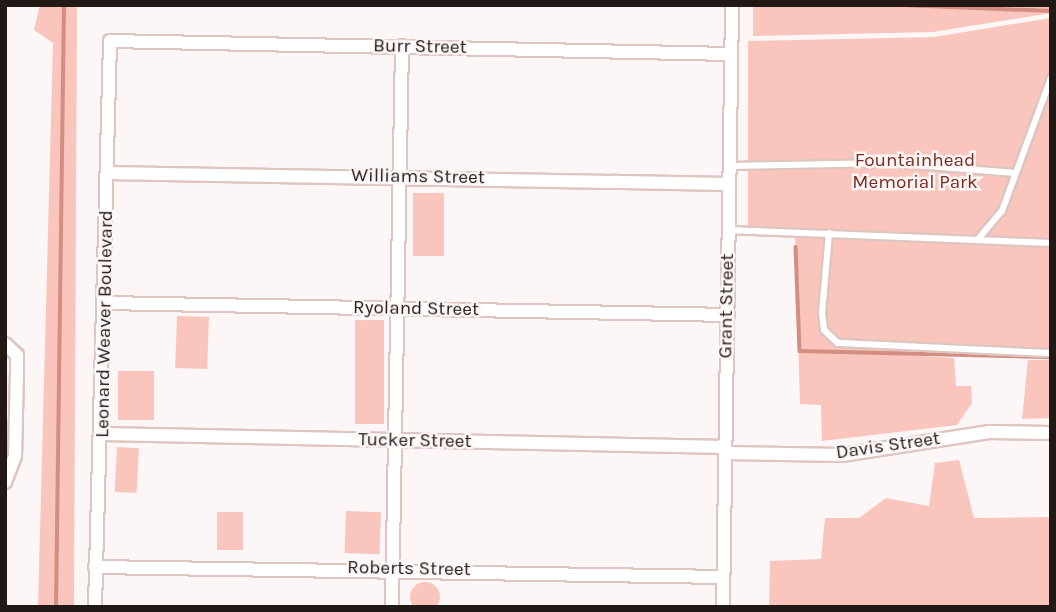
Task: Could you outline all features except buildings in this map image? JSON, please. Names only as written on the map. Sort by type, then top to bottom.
[{"type":"street","name":"Grant Street","points":[[723,607],[732,5]]},
{"type":"street","name":"Burr Street","points":[[110,41],[730,54]]},
{"type":"street","name":"Leonard Weaver Boulevard","points":[[95,607],[104,434],[110,41]]},
{"type":"street","points":[[392,607],[402,46]]},
{"type":"street","name":"Williams Street","points":[[107,173],[400,176],[729,184]]},
{"type":"street","name":"Ryoland Street","points":[[105,303],[727,315]]},
{"type":"street","points":[[5,344],[17,355],[18,371],[15,456],[5,482]]},
{"type":"street","name":"Davis Street","points":[[725,450],[842,454],[989,432],[1051,433]]},
{"type":"street","name":"Tucker Street","points":[[104,434],[725,450]]},
{"type":"street","name":"Roberts Street","points":[[95,567],[393,568],[723,577]]},
{"type":"lane","points":[[979,239],[1002,211],[1013,173],[1051,78]]},
{"type":"lane","points":[[729,166],[890,163],[1013,173]]},
{"type":"lane","points":[[728,230],[1051,243]]},
{"type":"lane","points":[[828,233],[822,313],[824,330],[838,343],[1051,353]]},
{"type":"green space","points":[[40,5],[77,5],[74,607],[38,607],[53,43],[34,30]]},
{"type":"green space","points":[[753,5],[1051,7],[1051,13],[933,32],[753,36]]},
{"type":"green space","name":"Fountainhead Memorial Park","points":[[1051,18],[1051,357],[859,353],[954,358],[956,386],[971,386],[972,403],[957,425],[822,441],[821,405],[800,404],[795,235],[748,234],[748,41],[934,37]]},
{"type":"green space","points":[[413,193],[444,193],[444,256],[413,256]]},
{"type":"green space","points":[[177,316],[209,317],[207,369],[175,368]]},
{"type":"green space","points":[[355,320],[384,320],[384,424],[355,424]]},
{"type":"green space","points":[[1028,360],[1051,360],[1051,418],[1022,419]]},
{"type":"green space","points":[[118,371],[154,371],[154,420],[118,420]]},
{"type":"green space","points":[[117,447],[139,448],[137,493],[115,492]]},
{"type":"green space","points":[[959,460],[974,518],[1051,517],[1051,607],[769,607],[770,561],[821,559],[825,518],[859,518],[886,498],[929,506],[935,463]]},
{"type":"green space","points":[[346,511],[381,512],[380,554],[345,553]]},
{"type":"green space","points":[[217,512],[243,512],[243,550],[217,550]]},
{"type":"green space","points":[[425,582],[435,587],[440,597],[435,607],[425,612],[415,607],[410,597],[415,587]]},
{"type":"waterway","points":[[56,607],[64,5]]},
{"type":"waterway","points":[[902,5],[1051,11]]},
{"type":"waterway","points":[[796,247],[800,351],[1051,357]]}]
